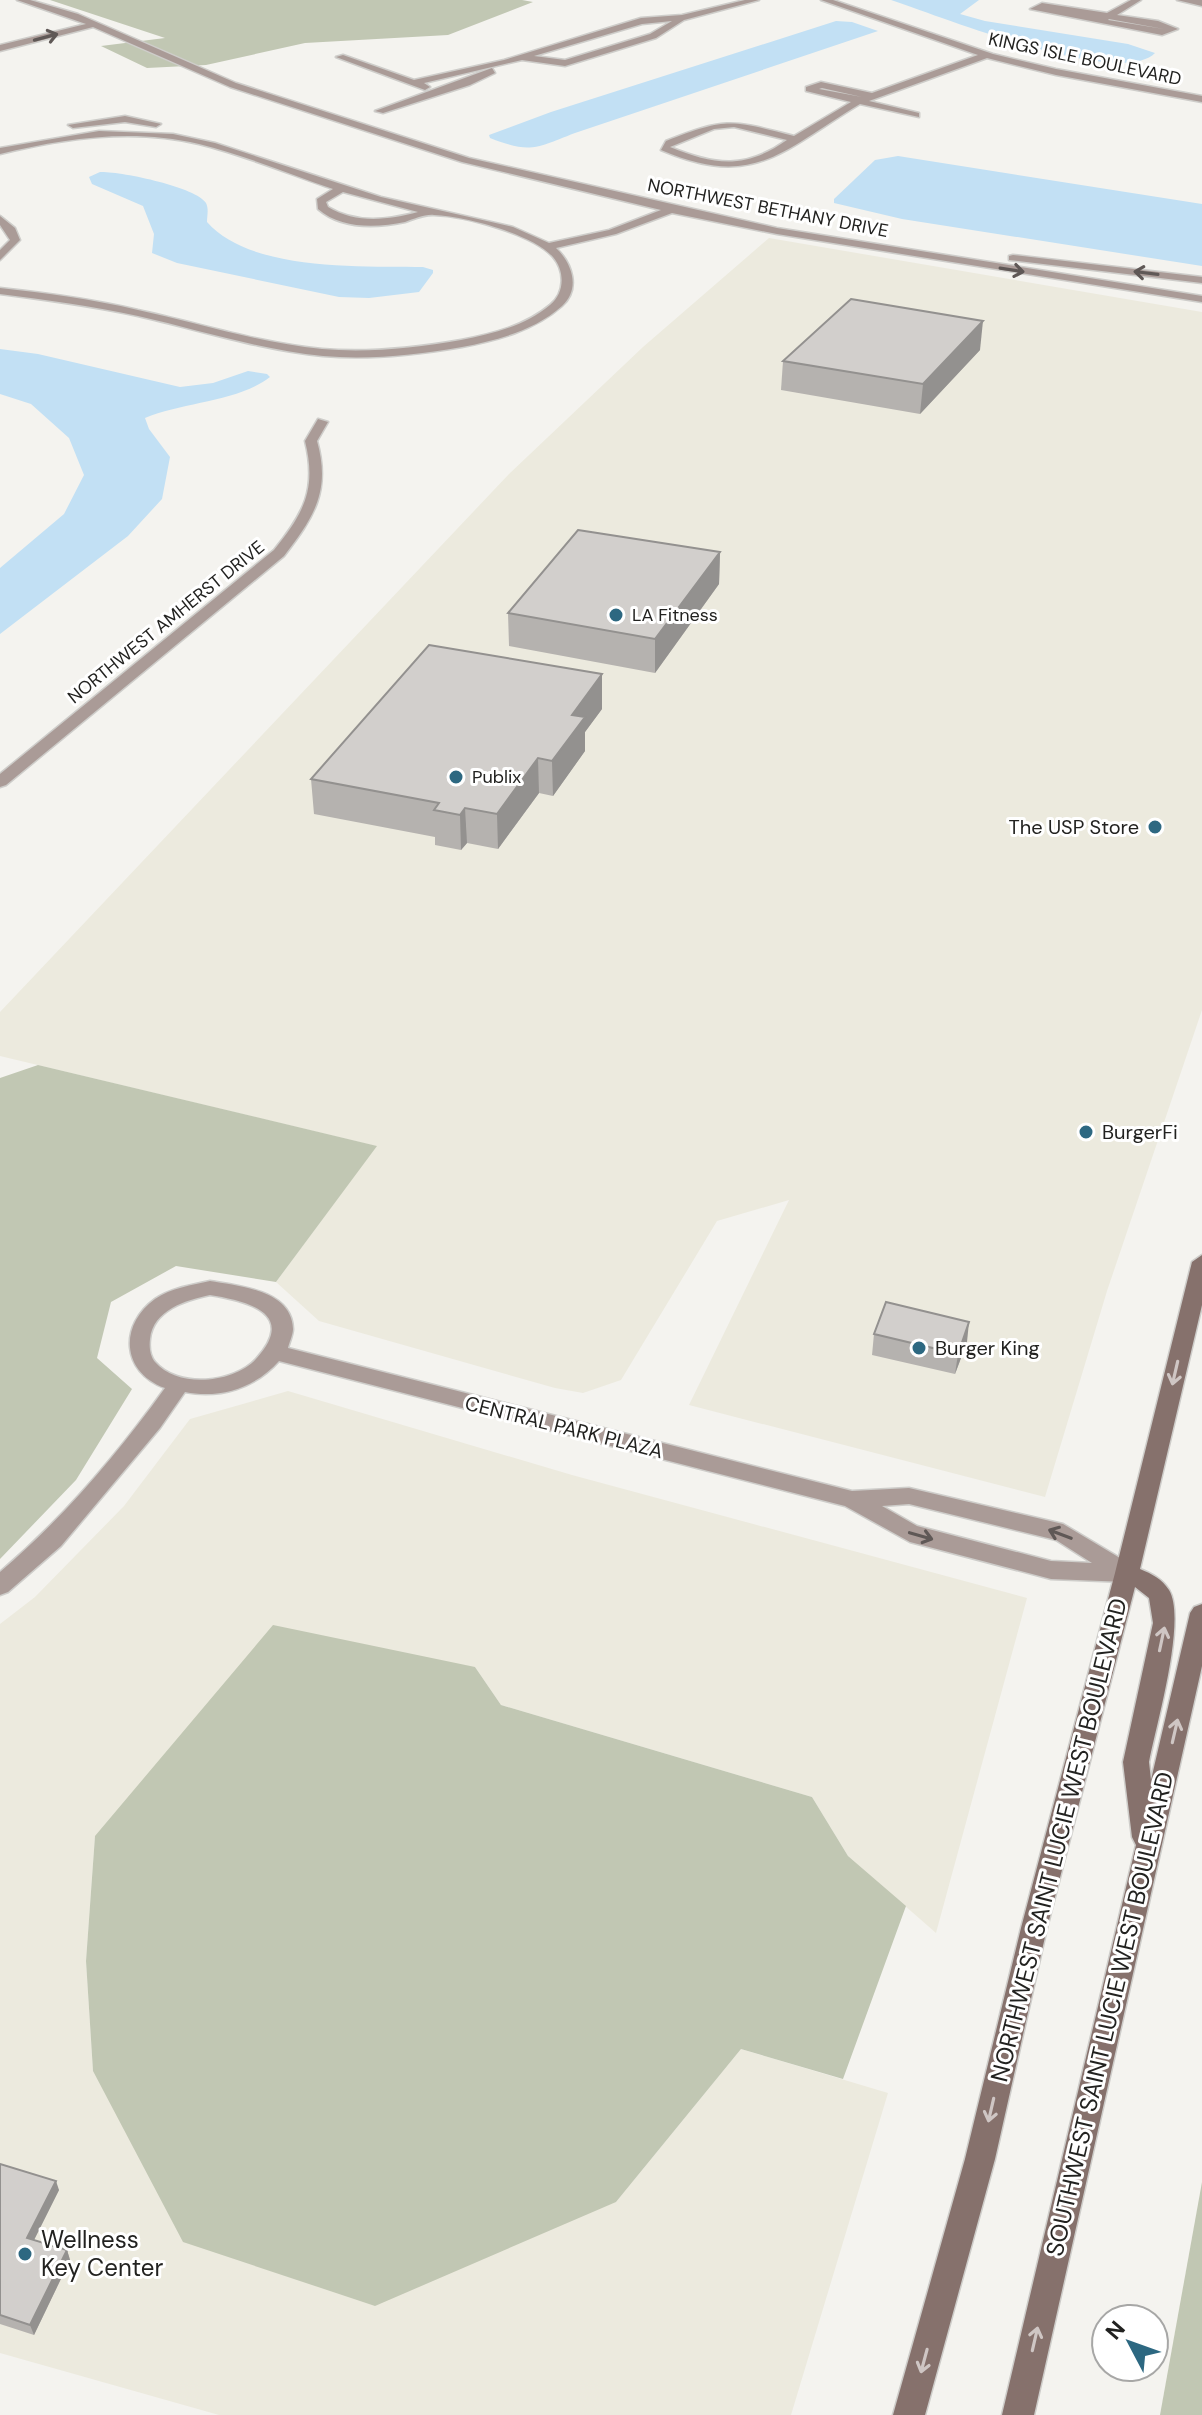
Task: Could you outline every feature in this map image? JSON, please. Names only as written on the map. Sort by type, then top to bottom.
[{"type":"main road","name":"NORTHWEST SAINT LUCIE WEST BOULEVARD","points":[[909,2415],[980,2159],[1034,1928],[1127,1573],[1202,1262]]},
{"type":"main road","points":[[1127,1573],[1150,1584],[1160,1595],[1165,1623],[1136,1762],[1147,1853]]},
{"type":"main road","name":"SOUTHWEST SAINT LUCIE WEST BOULEVARD","points":[[1018,2415],[1202,1613]]},
{"type":"street","name":"NORTHWEST BETHANY DRIVE","points":[[21,0],[75,16],[233,85],[466,160],[670,209],[894,251],[1202,299]]},
{"type":"street","points":[[413,83],[506,62],[629,24],[682,18],[755,0]]},
{"type":"street","name":"KINGS ISLE BOULEVARD","points":[[825,0],[987,55],[1068,75],[1202,99]]},
{"type":"street","name":"KINGS ISLE BOULEVARD","points":[[854,0],[1001,51],[1079,70],[1202,91]]},
{"type":"street","points":[[1098,22],[1137,0]]},
{"type":"street","points":[[1181,0],[1202,3]]},
{"type":"street","points":[[1050,7],[1109,16],[1174,29],[1162,32],[1034,9],[1050,7]]},
{"type":"street","points":[[50,23],[75,16]]},
{"type":"street","points":[[522,57],[565,63],[653,36],[682,18]]},
{"type":"street","points":[[0,48],[91,25]]},
{"type":"street","points":[[795,139],[728,124],[681,137],[664,148],[704,159],[745,164],[762,160],[859,101],[1001,51]]},
{"type":"street","points":[[340,57],[441,92]]},
{"type":"street","points":[[380,111],[467,83],[506,62]]},
{"type":"street","points":[[872,96],[821,85],[809,89],[916,115]]},
{"type":"street","name":"NORTHWEST BETHANY DRIVE","points":[[336,118],[502,161],[804,227],[945,250],[1202,280]]},
{"type":"street","points":[[0,151],[56,138],[118,134],[173,136],[217,146],[343,188],[516,233],[548,246],[567,268],[568,290],[558,305],[509,331],[436,349],[351,354],[283,349],[137,313],[0,291]]},
{"type":"street","points":[[343,188],[328,194],[321,201],[323,209],[340,217],[383,222],[431,211]]},
{"type":"street","points":[[548,246],[604,236],[641,225],[684,202]]},
{"type":"street","points":[[0,219],[11,230],[15,240],[0,257]]},
{"type":"street","name":"NORTHWEST AMHERST DRIVE","points":[[0,782],[279,553],[299,528],[319,480],[311,441],[322,422]]},
{"type":"street","points":[[210,1288],[235,1289],[256,1295],[272,1305],[282,1320],[284,1337],[277,1353],[264,1367],[224,1386],[178,1385],[157,1377],[143,1365],[136,1349],[138,1332],[148,1316],[165,1302],[210,1288]]},
{"type":"street","name":"CENTRAL PARK PLAZA","points":[[277,1353],[852,1499],[910,1533],[1051,1570],[1127,1573]]},
{"type":"street","points":[[0,1586],[53,1540],[142,1435],[178,1385]]},
{"type":"street","name":"CENTRAL PARK PLAZA","points":[[852,1499],[909,1496],[1063,1533],[1127,1573]]},
{"type":"shaded area","points":[[769,238],[1202,312],[1202,1010],[1107,1291],[1045,1497],[689,1405],[789,1200],[717,1221],[621,1380],[583,1393],[555,1388],[319,1321],[276,1282],[376,1146],[0,1056],[0,1012],[509,474],[643,347]]},
{"type":"shaded area","points":[[288,1391],[572,1475],[1027,1598],[936,1933],[848,1856],[812,1797],[501,1705],[475,1667],[95,1836],[86,1961],[93,2071],[616,2202],[741,2049],[888,2093],[791,2415],[219,2415],[0,2353],[0,1624],[35,1597],[124,1506],[190,1419]]},
{"type":"green space","points":[[50,0],[533,2],[448,35],[305,43],[206,65],[147,68],[101,46],[165,38]]},
{"type":"green space","points":[[38,1065],[377,1146],[276,1282],[176,1266],[111,1302],[97,1358],[132,1389],[76,1480],[0,1559],[0,1078]]},
{"type":"green space","points":[[273,1625],[475,1667],[501,1705],[812,1797],[848,1856],[906,1906],[843,2079],[741,2049],[616,2202],[375,2306],[183,2242],[93,2071],[86,1961],[95,1836]]},
{"type":"green space","points":[[1202,2182],[1202,2415],[1160,2415],[1166,2383],[1170,2383],[1170,2360]]},
{"type":"water","points":[[891,0],[979,0],[960,14],[985,21],[1128,44],[1155,53],[1135,62],[1105,62],[1068,56],[1027,46]]},
{"type":"water","points":[[836,21],[852,22],[878,31],[542,145],[515,146],[489,135],[551,112]]},
{"type":"water","points":[[898,156],[1202,204],[1202,266],[902,219],[834,203],[834,199],[875,160]]},
{"type":"water","points":[[100,172],[157,181],[200,197],[207,205],[207,222],[226,238],[251,250],[309,263],[423,267],[433,270],[433,273],[419,292],[369,298],[339,297],[177,263],[152,253],[154,234],[143,206],[92,184],[89,177]]},
{"type":"water","points":[[0,349],[38,354],[180,387],[213,383],[248,371],[270,377],[242,392],[145,418],[149,429],[170,457],[162,499],[128,536],[0,634],[0,568],[64,514],[84,475],[69,438],[31,404],[0,394]]},
{"type":"building","points":[[851,299],[983,321],[923,384],[783,361]]},
{"type":"building","points":[[578,530],[720,552],[655,639],[508,613]]},
{"type":"building","name":"Publix","points":[[429,645],[602,674],[572,715],[585,717],[552,761],[538,758],[497,814],[465,808],[460,815],[434,810],[439,803],[311,779]]},
{"type":"building","points":[[886,1302],[969,1322],[958,1354],[874,1334]]},
{"type":"building","name":"Wellness Key Center","points":[[0,2164],[56,2181],[27,2238],[67,2250],[30,2325],[0,2315]]},
{"type":"place","name":"LA Fitness","points":[[616,615]]},
{"type":"place","name":"Publix","points":[[456,777]]},
{"type":"place","name":"The USP Store","points":[[1155,827]]},
{"type":"place","name":"BurgerFi","points":[[1086,1132]]},
{"type":"place","name":"Burger King","points":[[919,1348]]},
{"type":"place","name":"Wellness Key Center","points":[[25,2254]]}]
